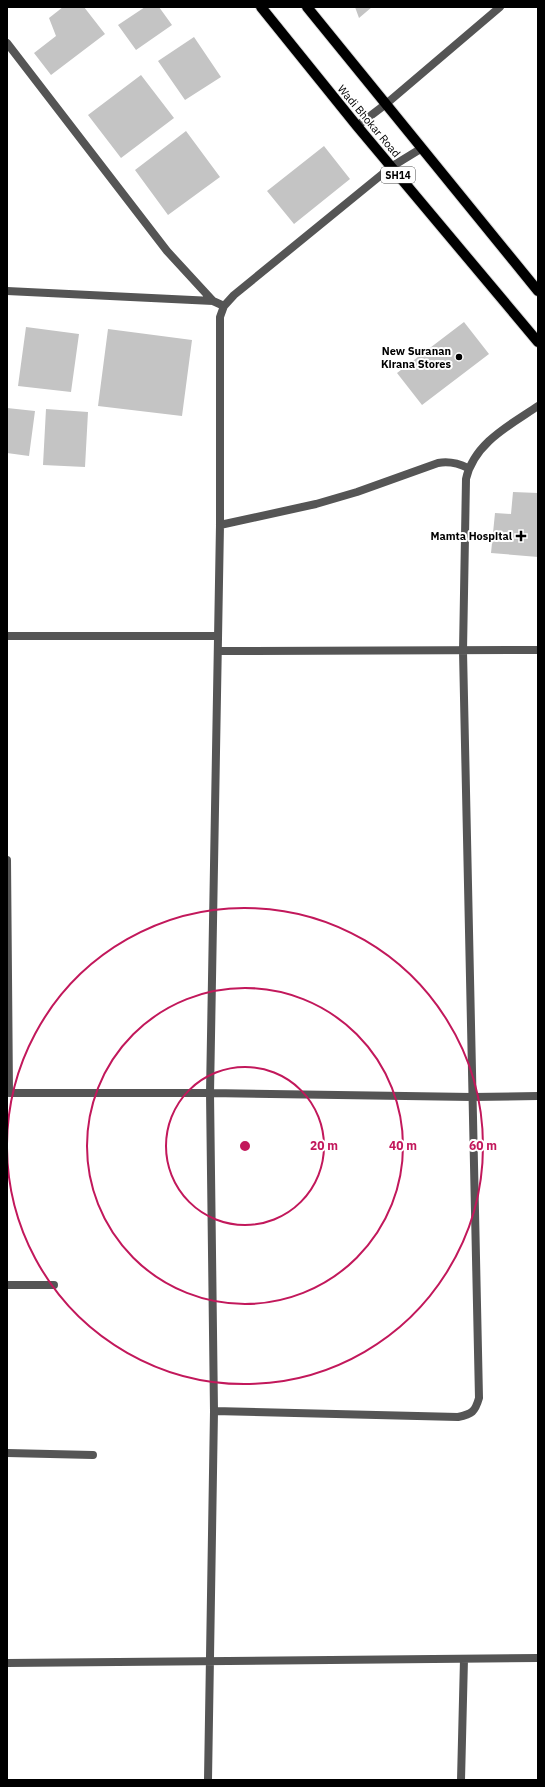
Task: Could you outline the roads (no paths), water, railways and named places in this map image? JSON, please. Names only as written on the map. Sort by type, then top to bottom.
[{"type":"main road","name":"Wadi Bhokar Road","points":[[260,7],[391,167],[538,342]]},
{"type":"main road","points":[[307,7],[538,291]]},
{"type":"street","points":[[357,126],[386,104],[500,7]]},
{"type":"street","points":[[7,43],[167,251],[213,301]]},
{"type":"street","points":[[208,1780],[214,1411],[210,1093],[220,525],[220,317],[224,306],[234,295],[391,167],[422,148]]},
{"type":"street","points":[[7,291],[213,301],[224,306]]},
{"type":"street","points":[[214,1411],[458,1416],[468,1414],[476,1408],[479,1398],[463,651],[466,479],[468,468],[478,452],[497,434],[538,406]]},
{"type":"street","points":[[220,525],[316,504],[438,463],[458,463],[468,468]]},
{"type":"street","points":[[7,636],[218,636]]},
{"type":"street","points":[[218,651],[538,650]]},
{"type":"street","points":[[7,860],[8,1093],[210,1093],[472,1097],[538,1096]]},
{"type":"street","points":[[7,1285],[54,1285]]},
{"type":"street","points":[[7,1453],[93,1455]]},
{"type":"street","points":[[7,1663],[538,1658]]},
{"type":"street","points":[[461,1780],[464,1659]]},
{"type":"place","name":"New Suranan Kirana Stores","points":[[459,357]]},
{"type":"place","name":"Mamta Hospital","points":[[521,536]]}]
